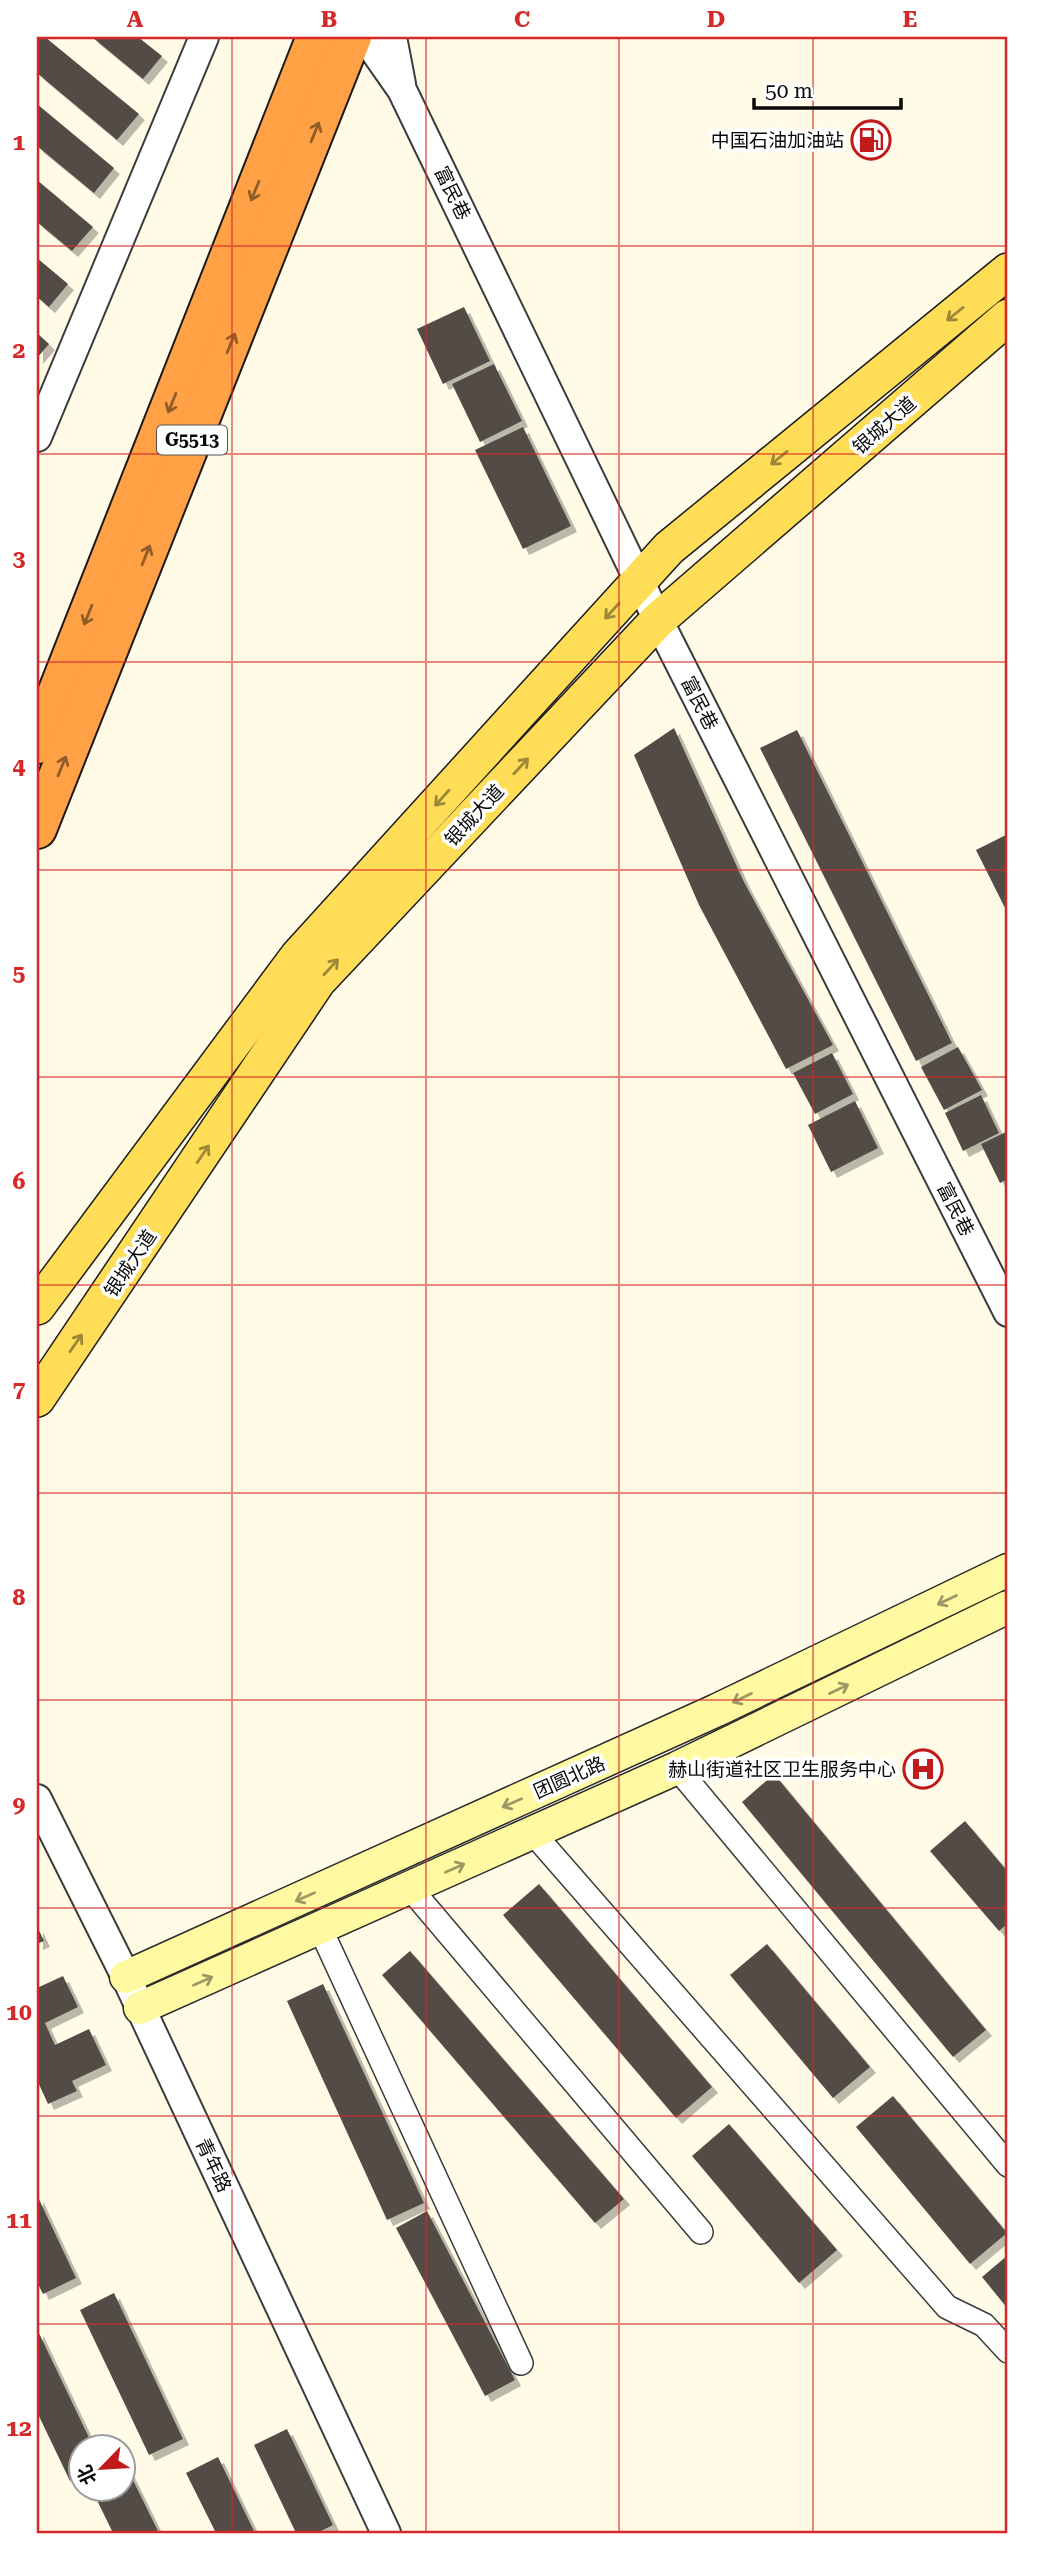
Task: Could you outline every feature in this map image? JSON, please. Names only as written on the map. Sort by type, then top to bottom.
[{"type":"highway","name":"G5513","points":[[37,744],[345,40]]},
{"type":"highway","name":"G5513","points":[[37,830],[345,40]]},
{"type":"main road","name":"银城大道","points":[[37,1307],[298,956],[669,548],[1008,271]]},
{"type":"main road","name":"银城大道","points":[[37,1399],[318,981],[658,620],[1008,317]]},
{"type":"main road","name":"团圆北路","points":[[126,1978],[717,1710],[1008,1570]]},
{"type":"main road","name":"团圆北路","points":[[140,2008],[677,1768],[1008,1607]]},
{"type":"street","points":[[37,437],[204,37]]},
{"type":"street","points":[[392,37],[402,90]]},
{"type":"street","points":[[345,40],[402,90]]},
{"type":"street","name":"富民巷","points":[[402,90],[658,620],[1008,1312]]},
{"type":"street","points":[[677,1768],[1008,2165]]},
{"type":"street","name":"青年路","points":[[37,1800],[126,1978],[386,2533]]},
{"type":"street","points":[[533,1833],[947,2307],[984,2325],[1008,2351]]},
{"type":"street","points":[[410,1888],[701,2232]]},
{"type":"street","points":[[320,1928],[521,2363]]},
{"type":"building","points":[[37,37],[45,37],[139,114],[117,140],[37,73]]},
{"type":"building","points":[[92,37],[138,37],[162,56],[143,79]]},
{"type":"building","points":[[37,104],[114,168],[94,193],[37,146]]},
{"type":"building","points":[[37,180],[93,227],[72,251],[37,222]]},
{"type":"building","points":[[37,258],[68,284],[49,307],[37,297]]},
{"type":"building","points":[[464,307],[490,361],[443,384],[417,329]]},
{"type":"building","points":[[37,333],[49,344],[37,358]]},
{"type":"building","points":[[494,364],[522,421],[480,442],[452,384]]},
{"type":"building","points":[[523,427],[571,526],[523,549],[475,450]]},
{"type":"building","points":[[674,728],[744,882],[833,1045],[786,1069],[699,905],[634,755]]},
{"type":"building","points":[[797,730],[952,1043],[916,1061],[760,748]]},
{"type":"building","points":[[1008,834],[1008,914],[976,850]]},
{"type":"building","points":[[958,1047],[982,1090],[944,1110],[921,1067]]},
{"type":"building","points":[[832,1053],[853,1094],[815,1114],[793,1073]]},
{"type":"building","points":[[981,1095],[999,1133],[963,1151],[945,1113]]},
{"type":"building","points":[[855,1101],[878,1148],[831,1172],[808,1125]]},
{"type":"building","points":[[1008,1131],[1008,1179],[1000,1183],[981,1144]]},
{"type":"building","points":[[774,1774],[986,2030],[953,2057],[742,1802]]},
{"type":"building","points":[[965,1821],[1008,1872],[1008,1923],[999,1931],[930,1851]]},
{"type":"building","points":[[539,1884],[712,2087],[676,2118],[503,1915]]},
{"type":"building","points":[[37,1926],[44,1941],[37,1944]]},
{"type":"building","points":[[767,1944],[870,2067],[833,2098],[730,1975]]},
{"type":"building","points":[[410,1951],[624,2199],[595,2223],[382,1975]]},
{"type":"building","points":[[63,1976],[78,2007],[45,2023],[55,2045],[89,2029],[106,2065],[72,2081],[77,2091],[48,2104],[37,2080],[37,1988]]},
{"type":"building","points":[[323,1984],[424,2203],[387,2220],[287,2001]]},
{"type":"building","points":[[893,2096],[1007,2233],[970,2264],[856,2127]]},
{"type":"building","points":[[729,2124],[837,2250],[799,2283],[692,2156]]},
{"type":"building","points":[[37,2195],[76,2278],[43,2294],[37,2282]]},
{"type":"building","points":[[427,2211],[515,2380],[485,2396],[396,2228]]},
{"type":"building","points":[[1008,2255],[1008,2309],[982,2277]]},
{"type":"building","points":[[114,2293],[183,2439],[149,2455],[80,2310]]},
{"type":"building","points":[[37,2329],[87,2434],[66,2434],[66,2473],[37,2412]]},
{"type":"building","points":[[287,2429],[333,2525],[317,2533],[296,2533],[254,2445]]},
{"type":"building","points":[[218,2457],[255,2533],[216,2533],[186,2473]]},
{"type":"building","points":[[136,2486],[159,2533],[113,2533],[99,2504],[136,2504]]},
{"type":"place","name":"中国石油加油站","points":[[871,140]]},
{"type":"place","name":"赫山街道社区卫生服务中心","points":[[923,1769]]}]
